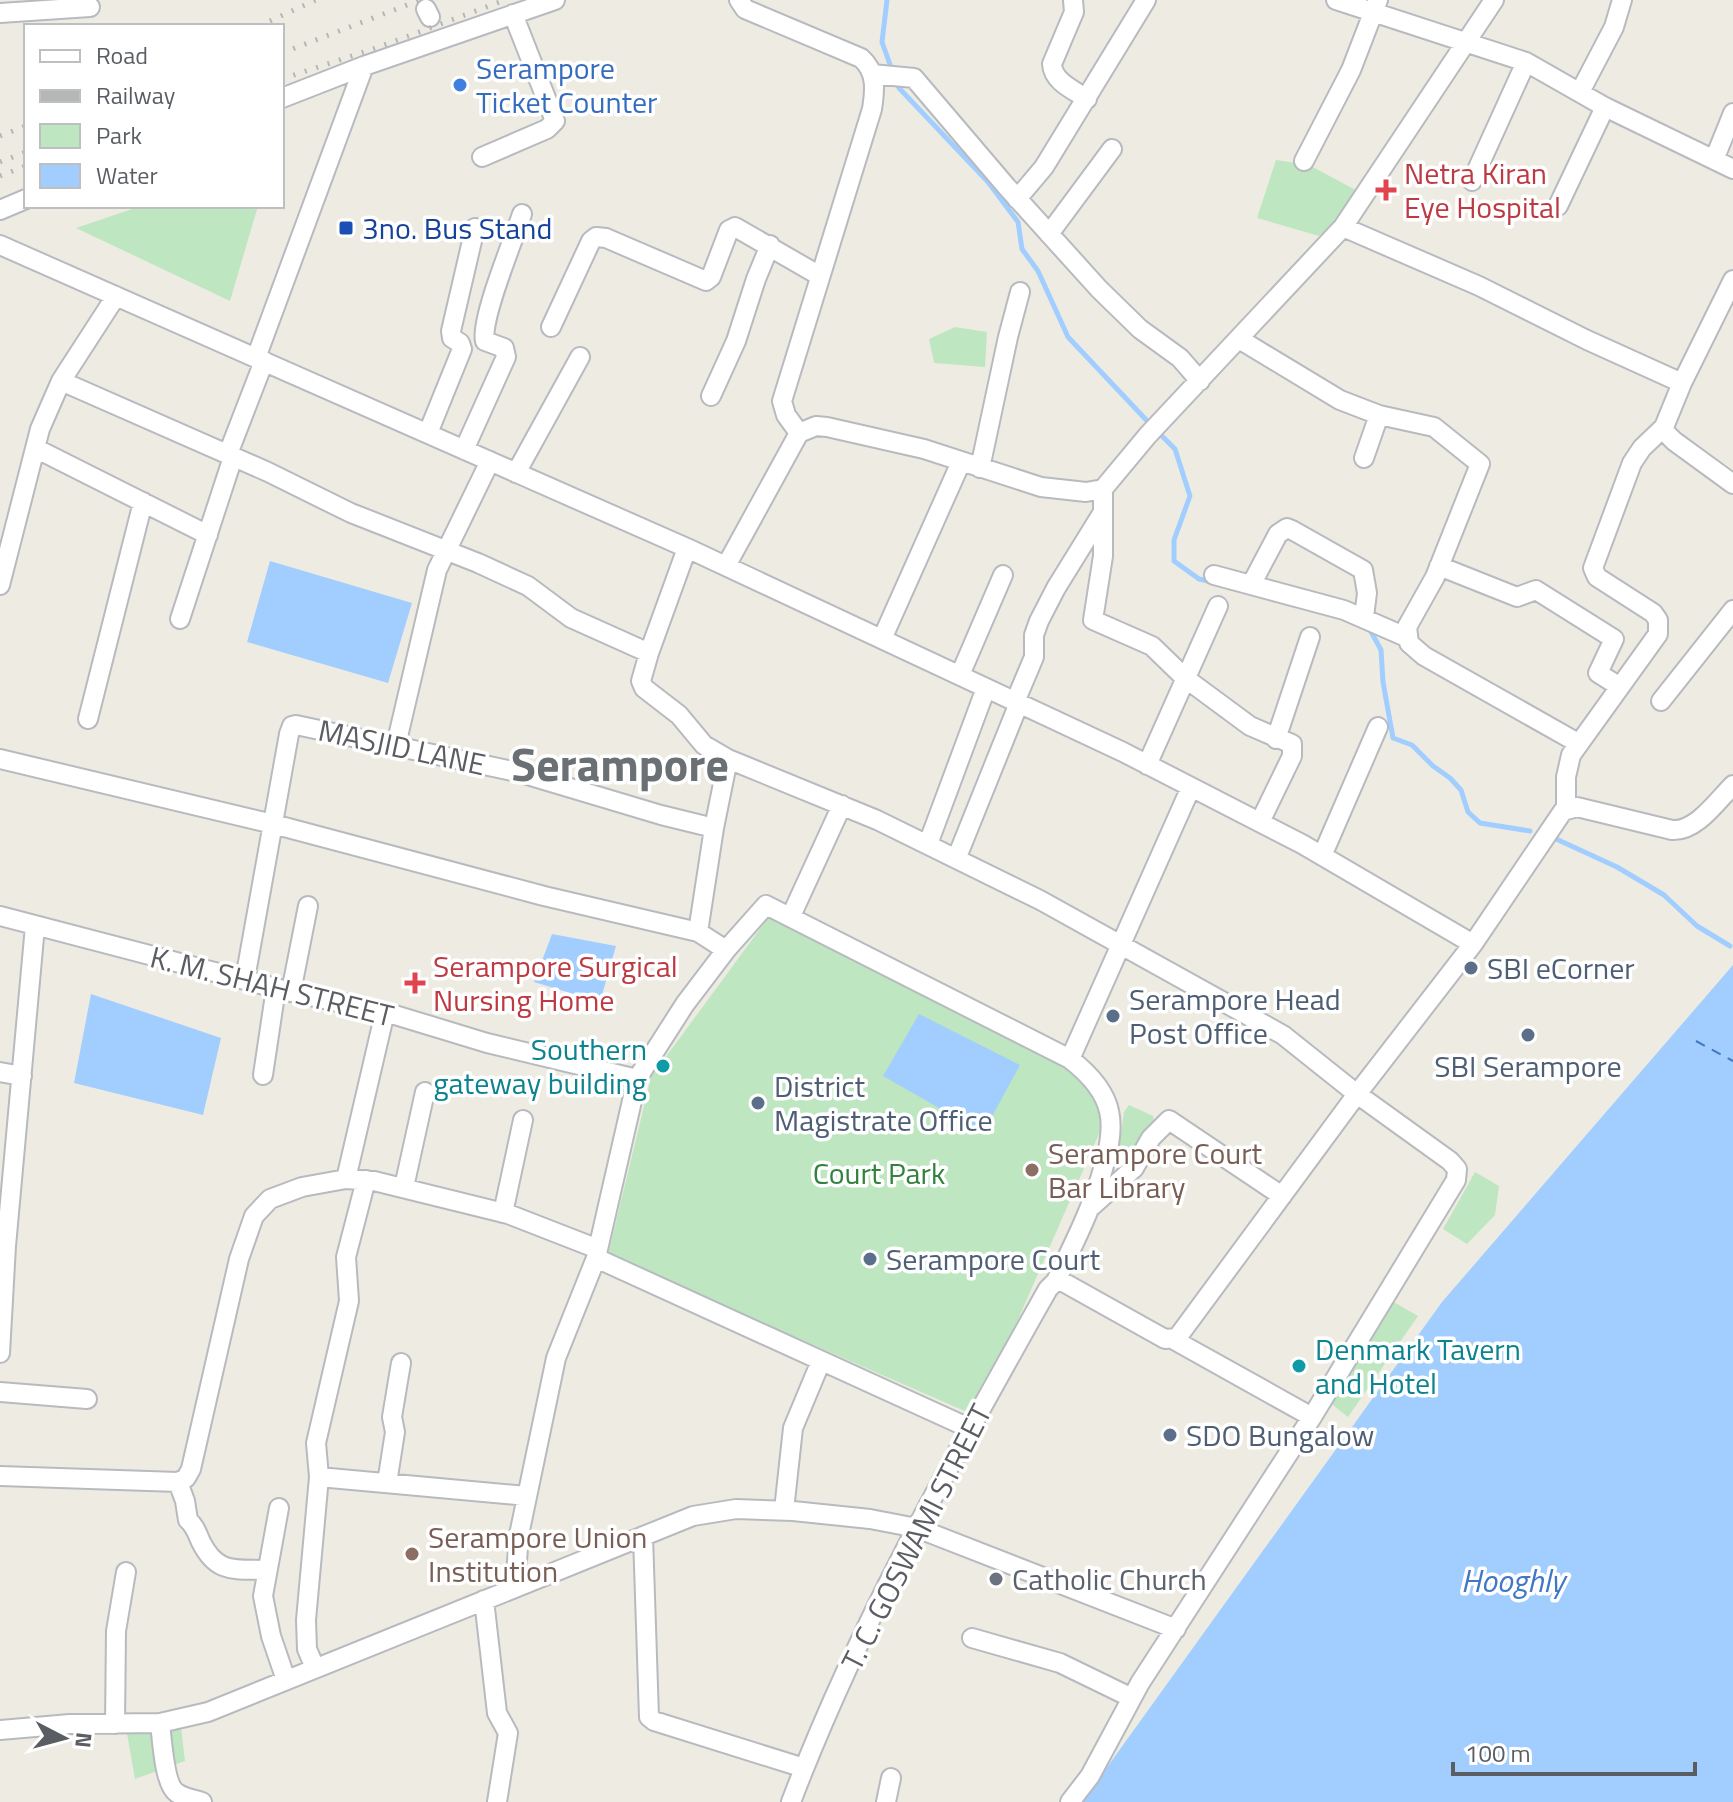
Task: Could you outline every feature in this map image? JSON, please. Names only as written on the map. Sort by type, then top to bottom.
[{"type":"street","points":[[284,97],[555,0]]},
{"type":"street","points":[[739,0],[745,9],[861,58],[868,64],[875,90],[872,109],[782,401],[786,415],[799,433]]},
{"type":"street","points":[[1073,0],[1074,12],[1052,64],[1052,71],[1059,80],[1087,99]]},
{"type":"street","points":[[1017,199],[1044,167],[1146,0]]},
{"type":"street","points":[[1336,0],[1375,6],[1466,44],[1526,62],[1605,107],[1733,169]]},
{"type":"street","points":[[1260,822],[1294,752],[1292,744],[1250,726],[1185,678],[1152,646],[1093,620],[1103,556],[1103,489],[1154,428],[1343,227],[1494,0]]},
{"type":"street","points":[[1580,92],[1614,27],[1622,0]]},
{"type":"street","points":[[0,13],[22,6],[90,7]]},
{"type":"street","points":[[1304,161],[1351,70],[1375,6]]},
{"type":"street","points":[[482,157],[547,129],[555,121],[513,14]]},
{"type":"street","points":[[1472,181],[1526,62]]},
{"type":"street","points":[[180,619],[260,360],[364,66]]},
{"type":"street","points":[[872,74],[914,78],[1099,289],[1159,346],[1180,358],[1200,381]]},
{"type":"street","points":[[1558,206],[1605,107]]},
{"type":"street","points":[[1714,160],[1733,113]]},
{"type":"street","points":[[1049,234],[1112,149]]},
{"type":"street","points":[[0,210],[24,200]]},
{"type":"street","points":[[464,450],[505,361],[505,350],[485,341],[484,334],[522,214]]},
{"type":"street","points":[[1343,227],[1479,286],[1682,383]]},
{"type":"street","points":[[428,433],[462,349],[460,343],[452,338],[451,331],[475,228]]},
{"type":"street","points":[[551,327],[591,241],[596,237],[606,238],[706,281],[711,277],[730,229],[737,228],[820,276]]},
{"type":"street","points":[[0,245],[687,548],[960,675],[1260,822],[1473,944]]},
{"type":"street","points":[[711,396],[736,341],[770,245]]},
{"type":"street","points":[[1566,809],[1567,766],[1578,743],[1658,634],[1658,620],[1653,613],[1597,577],[1593,568],[1632,463],[1642,448],[1664,427],[1682,383],[1733,280]]},
{"type":"street","points":[[980,468],[1020,292]]},
{"type":"street","points":[[0,584],[40,429],[61,381],[116,296]]},
{"type":"street","points":[[1239,339],[1340,400],[1379,415],[1434,427],[1480,464],[1439,566],[1407,627],[1406,637],[1424,656],[1578,743]]},
{"type":"street","points":[[516,473],[580,357]]},
{"type":"street","points":[[61,381],[230,455],[351,513],[449,550],[528,586],[571,618],[649,653]]},
{"type":"street","points":[[1364,458],[1379,415]]},
{"type":"street","points":[[726,566],[799,433],[816,426],[924,449],[1054,489],[1086,492],[1103,489]]},
{"type":"street","points":[[1664,427],[1674,441],[1733,484]]},
{"type":"street","points":[[35,448],[208,535]]},
{"type":"street","points":[[396,745],[435,578],[490,461]]},
{"type":"street","points":[[882,639],[961,462]]},
{"type":"street","points":[[88,719],[143,502]]},
{"type":"street","points":[[957,857],[1034,657],[1034,635],[1039,621],[1103,512]]},
{"type":"street","points":[[1251,585],[1278,534],[1287,528],[1363,570],[1367,593],[1364,617]]},
{"type":"street","points":[[687,548],[641,681],[644,688],[679,715],[704,745],[728,759],[842,805],[957,857],[1283,1035],[1457,1169],[1456,1180],[1312,1417],[1132,1698],[1090,1776],[1070,1802]]},
{"type":"street","points":[[1439,566],[1517,597],[1536,590],[1614,639],[1598,673],[1620,687]]},
{"type":"street","points":[[960,675],[1003,575]]},
{"type":"street","points":[[1214,575],[1364,617],[1406,637]]},
{"type":"street","points":[[1147,765],[1218,606]]},
{"type":"street","points":[[1661,701],[1733,610]]},
{"type":"street","points":[[1276,739],[1310,637]]},
{"type":"street","points":[[928,844],[986,688]]},
{"type":"street","name":"MASJID LANE","points":[[245,979],[292,726],[302,725],[517,772],[714,828]]},
{"type":"street","points":[[1322,856],[1378,727]]},
{"type":"street","points":[[0,759],[273,824],[544,896],[698,932],[726,950]]},
{"type":"street","points":[[698,932],[728,759]]},
{"type":"street","points":[[1174,1340],[1473,944],[1558,816],[1566,809],[1577,807],[1683,830],[1733,785]]},
{"type":"street","points":[[1070,1059],[1191,787]]},
{"type":"street","points":[[791,916],[842,805]]},
{"type":"street","points":[[515,1587],[519,1535],[556,1358],[597,1254],[637,1079],[685,1004],[726,950],[766,905],[1070,1059],[1086,1073],[1105,1100],[1111,1122],[1109,1151],[1092,1206]]},
{"type":"street","points":[[263,1075],[308,906]]},
{"type":"street","name":"K. M. SHAH STREET","points":[[0,916],[284,990],[385,1012],[487,1043],[637,1079]]},
{"type":"street","points":[[0,1353],[6,1246],[35,926]]},
{"type":"street","points":[[346,1179],[385,1012]]},
{"type":"street","points":[[0,1072],[22,1076]]},
{"type":"street","points":[[404,1187],[425,1092]]},
{"type":"street","points":[[503,1213],[523,1120]]},
{"type":"street","points":[[1092,1206],[1134,1168],[1151,1138],[1169,1120],[1282,1196]]},
{"type":"street","points":[[0,1476],[178,1482],[186,1478],[191,1469],[239,1259],[254,1216],[270,1199],[288,1191],[346,1179],[404,1187],[503,1213],[969,1428]]},
{"type":"street","points":[[315,1668],[307,1649],[306,1620],[319,1477],[316,1443],[349,1301],[346,1257],[366,1180]]},
{"type":"street","name":"T. C. GOSWAMI STREET","points":[[791,1802],[868,1624],[969,1428],[1048,1289],[1056,1281],[1092,1206]]},
{"type":"street","points":[[1056,1281],[1165,1339],[1174,1340],[1312,1417]]},
{"type":"street","points":[[784,1510],[790,1441],[798,1411],[821,1361]]},
{"type":"street","points":[[387,1483],[395,1432],[392,1417],[401,1363]]},
{"type":"street","points":[[0,1392],[87,1399]]},
{"type":"street","points":[[319,1477],[527,1496]]},
{"type":"street","points":[[178,1482],[188,1520],[210,1558],[227,1568],[266,1570]]},
{"type":"street","points":[[279,1508],[266,1570],[264,1606],[286,1680]]},
{"type":"street","points":[[0,1730],[70,1724],[160,1723],[208,1712],[693,1516],[736,1509],[784,1510],[870,1519],[917,1528],[1176,1629]]},
{"type":"street","points":[[643,1536],[649,1717],[804,1768]]},
{"type":"street","points":[[115,1724],[116,1631],[126,1572]]},
{"type":"street","points":[[484,1600],[497,1713],[508,1733],[497,1802]]},
{"type":"street","points":[[972,1638],[1060,1663],[1132,1698]]},
{"type":"street","points":[[160,1723],[167,1776],[172,1789],[202,1802]]},
{"type":"street","points":[[886,1802],[891,1778]]},
{"type":"green space","points":[[1276,160],[1309,165],[1365,195],[1319,236],[1257,218]]},
{"type":"green space","points":[[135,208],[257,208],[230,301],[76,228]]},
{"type":"green space","points":[[955,327],[987,332],[985,367],[934,363],[929,339]]},
{"type":"green space","name":"Court Park","points":[[771,914],[1088,1063],[1102,1127],[976,1416],[608,1255],[651,1077]]},
{"type":"green space","points":[[1129,1105],[1153,1116],[1155,1126],[1127,1155],[1121,1155],[1119,1149],[1124,1112]]},
{"type":"green space","points":[[1475,1172],[1499,1186],[1495,1215],[1467,1244],[1443,1229]]},
{"type":"green space","points":[[1392,1301],[1418,1316],[1348,1417],[1329,1402]]},
{"type":"green space","points":[[181,1727],[185,1761],[135,1779],[126,1728]]},
{"type":"water","points":[[270,561],[412,603],[388,683],[247,642]]},
{"type":"water","points":[[552,934],[616,946],[600,1002],[534,982]]},
{"type":"water","name":"Hooghly","points":[[1733,965],[1733,1802],[1082,1802],[1442,1302]]},
{"type":"water","points":[[91,994],[221,1038],[203,1115],[74,1083]]},
{"type":"water","points":[[919,1014],[1020,1065],[983,1133],[883,1076]]},
{"type":"waterway","points":[[887,0],[882,42],[893,73]]},
{"type":"waterway","points":[[897,82],[899,88],[988,182],[1018,222],[1022,249],[1038,271],[1068,337],[1151,425]]},
{"type":"waterway","points":[[1158,432],[1175,449],[1190,496],[1174,540],[1174,561],[1199,579],[1213,582]]},
{"type":"waterway","points":[[1369,628],[1381,650],[1393,738],[1412,745],[1450,778],[1461,790],[1468,812],[1480,823],[1530,831]]},
{"type":"waterway","points":[[1554,838],[1617,867],[1664,895],[1697,926],[1730,946]]},
{"type":"ferry route","points":[[1696,1041],[1733,1061]]},
{"type":"railway","points":[[263,24],[316,0]]},
{"type":"railway","points":[[284,52],[420,0]]},
{"type":"railway","points":[[284,78],[505,0]]},
{"type":"railway","points":[[0,136],[24,127]]},
{"type":"railway","points":[[0,162],[24,153]]},
{"type":"railway","points":[[0,176],[24,167]]},
{"type":"place","name":"Serampore Ticket Counter","points":[[460,85]]},
{"type":"place","name":"Netra Kiran Eye Hospital","points":[[1386,190]]},
{"type":"place","name":"3no. Bus Stand","points":[[346,228]]},
{"type":"place","name":"SBI eCorner","points":[[1471,968]]},
{"type":"place","name":"Serampore Surgical Nursing Home","points":[[415,983]]},
{"type":"place","name":"Serampore Head Post Office","points":[[1113,1016]]},
{"type":"place","name":"SBI Serampore","points":[[1528,1035]]},
{"type":"place","name":"Southern gateway building","points":[[663,1066]]},
{"type":"place","name":"District Magistrate Office","points":[[758,1103]]},
{"type":"place","name":"Serampore Court Bar Library","points":[[1032,1170]]},
{"type":"place","name":"Serampore Court","points":[[870,1259]]},
{"type":"place","name":"Denmark Tavern and Hotel","points":[[1299,1366]]},
{"type":"place","name":"SDO Bungalow","points":[[1170,1435]]},
{"type":"place","name":"Serampore Union Institution","points":[[412,1554]]},
{"type":"place","name":"Catholic Church","points":[[996,1579]]},
{"type":"district","name":"Serampore","points":[[620,764]]}]
